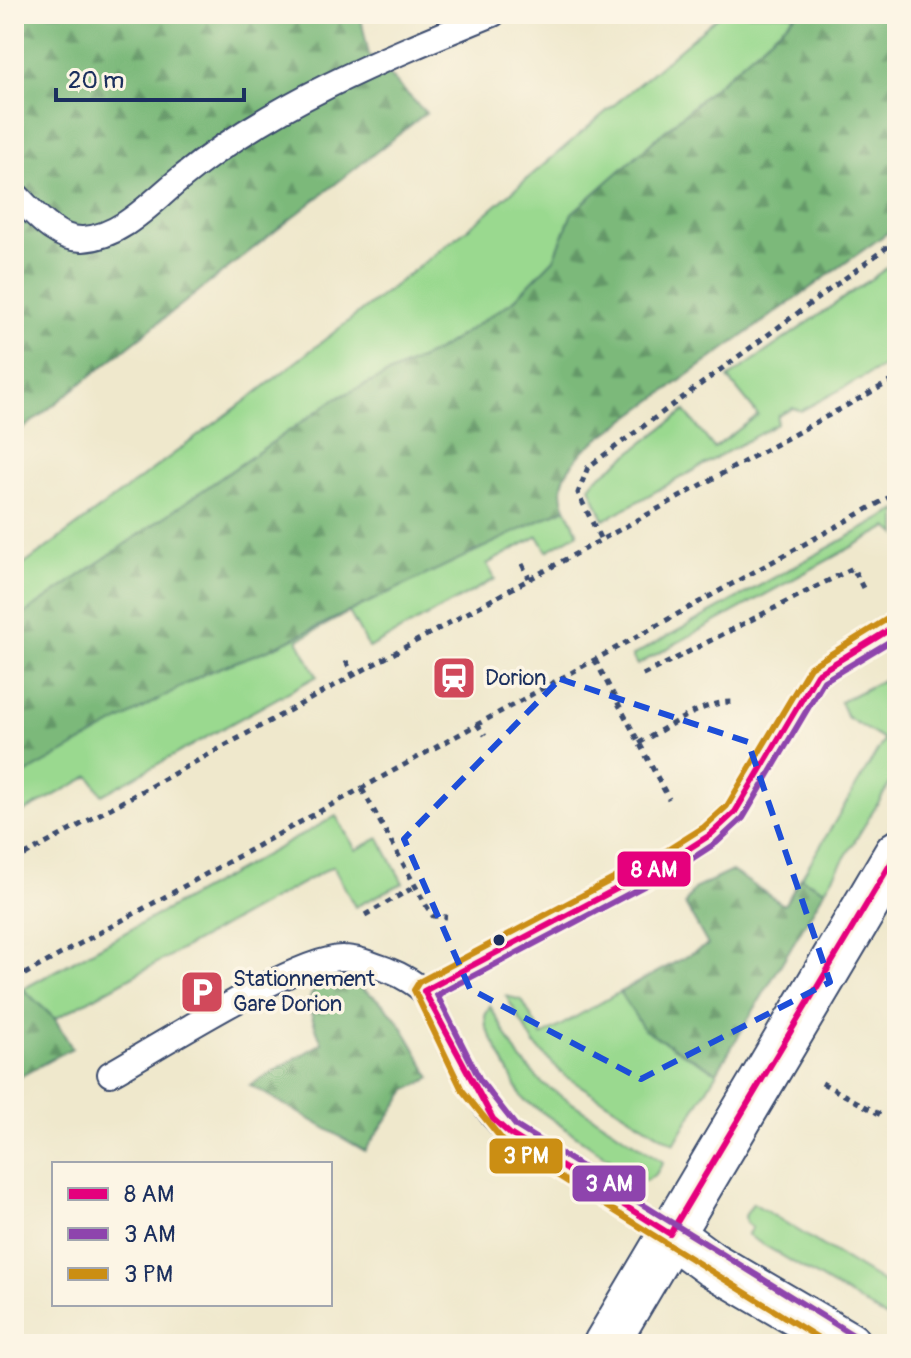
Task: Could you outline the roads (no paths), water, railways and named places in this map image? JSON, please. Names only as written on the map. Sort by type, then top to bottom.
[{"type":"street","points":[[606,1344],[897,853]]},
{"type":"street","points":[[670,1234],[711,1264],[848,1344]]},
{"type":"lane","points":[[14,193],[52,230],[81,239],[114,232],[205,159],[279,114],[346,77],[493,14]]},
{"type":"lane","points":[[424,991],[671,860],[710,835],[735,812],[817,674],[897,625]]},
{"type":"lane","points":[[110,1074],[290,973],[343,958],[368,963],[397,974],[424,991],[477,1096],[493,1119],[510,1134],[670,1234]]},
{"type":"place","name":"Dorion","points":[[454,678]]},
{"type":"place","name":"Stationnement Gare Dorion","points":[[202,992]]}]
